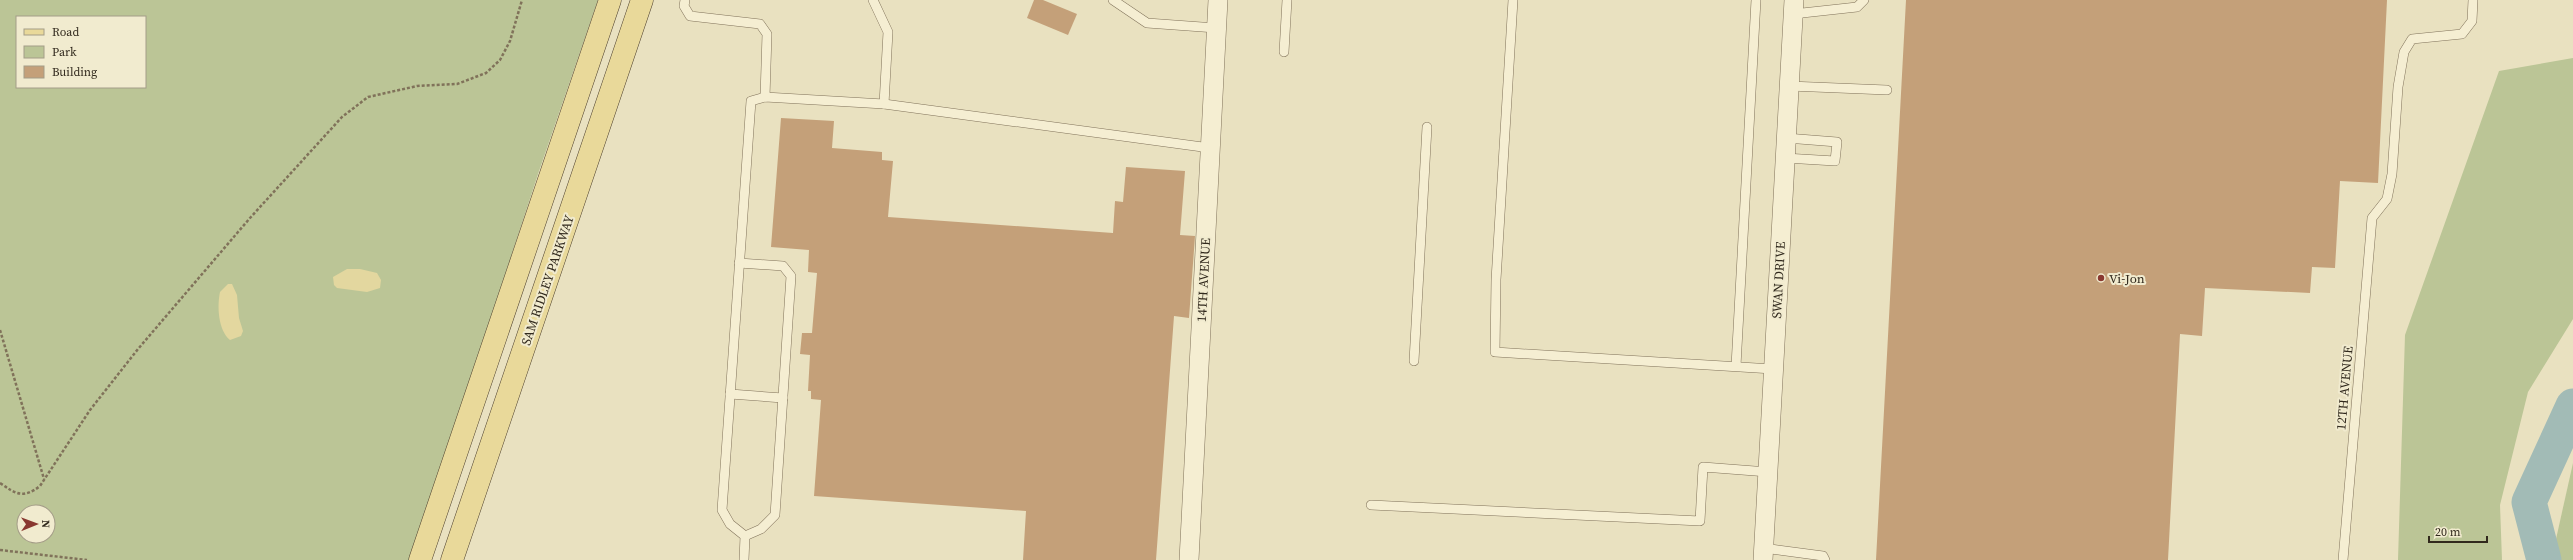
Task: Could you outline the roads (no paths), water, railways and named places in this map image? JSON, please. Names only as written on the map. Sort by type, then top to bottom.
[{"type":"main road","points":[[420,560],[610,0]]},
{"type":"main road","name":"SAM RIDLEY PARKWAY","points":[[452,560],[642,0]]},
{"type":"street","name":"14TH AVENUE","points":[[1189,560],[1218,0]]},
{"type":"street","name":"SWAN DRIVE","points":[[1763,554],[1794,7]]},
{"type":"lane","points":[[685,0],[684,6],[690,16],[760,24],[767,34],[764,97]]},
{"type":"lane","points":[[873,0],[879,9],[888,32],[884,104]]},
{"type":"lane","points":[[1113,0],[1147,23],[1216,28]]},
{"type":"lane","points":[[1284,52],[1287,0]]},
{"type":"lane","points":[[1513,0],[1496,280],[1495,352],[1773,369]]},
{"type":"lane","points":[[1736,366],[1756,0]]},
{"type":"lane","points":[[1794,7],[1857,7],[1864,0]]},
{"type":"lane","name":"12TH AVENUE","points":[[2343,560],[2372,218],[2387,198],[2392,174],[2398,87],[2404,52],[2412,40],[2462,34],[2472,21],[2473,0]]},
{"type":"lane","points":[[1789,86],[1887,90]]},
{"type":"lane","points":[[746,536],[730,524],[722,510],[751,101],[764,97],[884,104],[1210,148]]},
{"type":"lane","points":[[1414,361],[1427,127]]},
{"type":"lane","points":[[1785,158],[1835,161],[1837,142],[1786,138]]},
{"type":"lane","points":[[739,263],[783,266],[791,276],[775,515],[761,529],[746,536]]},
{"type":"lane","points":[[730,394],[783,398]]},
{"type":"lane","points":[[1372,505],[1700,521],[1703,467],[1768,472]]},
{"type":"lane","points":[[744,560],[746,536]]},
{"type":"lane","points":[[1763,554],[1823,556],[1825,560]]},
{"type":"waterway","points":[[2544,560],[2529,502],[2573,406]]},
{"type":"place","name":"Vi-Jon","points":[[2101,278]]}]
